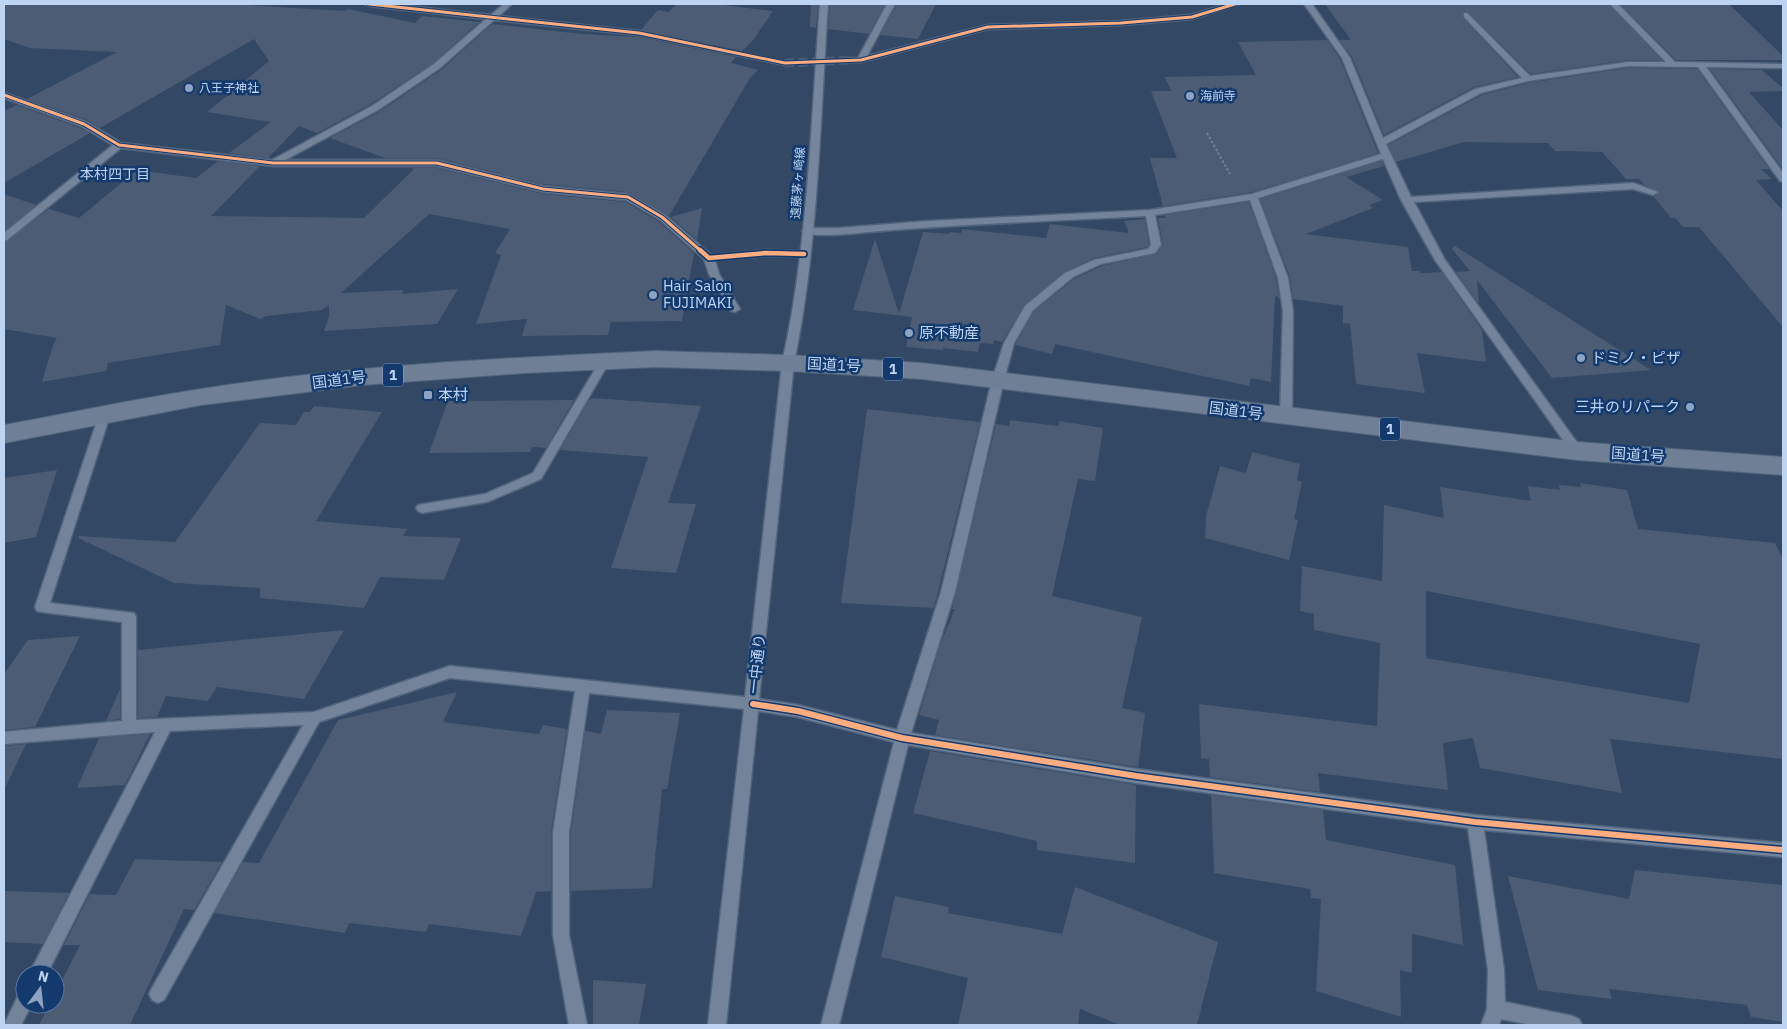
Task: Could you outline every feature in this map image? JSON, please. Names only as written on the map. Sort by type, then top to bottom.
[{"type":"highway","name":"国道1号","points":[[4,434],[201,397],[363,377],[656,359],[788,362],[922,371],[1286,417],[1577,451],[1783,466]]},
{"type":"main road","name":"遠藤茅ヶ崎線","points":[[788,362],[796,326],[807,231],[824,4]]},
{"type":"street","points":[[369,4],[639,33],[786,63]]},
{"type":"street","points":[[273,163],[375,108],[437,66],[508,4]]},
{"type":"street","points":[[891,4],[856,60],[988,27],[1121,23],[1192,17],[1234,4]]},
{"type":"street","points":[[1308,4],[1346,58],[1406,200],[1440,260],[1577,451]]},
{"type":"street","points":[[1614,4],[1672,64]]},
{"type":"street","points":[[1467,15],[1528,79]]},
{"type":"street","points":[[1382,142],[1478,91],[1528,79],[1606,66],[1672,64],[1783,66]]},
{"type":"street","points":[[1700,65],[1783,179]]},
{"type":"street","points":[[4,95],[84,124],[119,145],[273,163],[437,163],[543,189],[628,197],[662,217],[709,258],[714,274],[735,309]]},
{"type":"street","points":[[4,238],[119,145]]},
{"type":"street","points":[[807,231],[839,231],[928,224],[1150,213],[1248,198],[1386,155]]},
{"type":"street","points":[[1406,200],[1633,186],[1653,192]]},
{"type":"street","points":[[1248,198],[1283,278],[1288,311],[1286,417]]},
{"type":"street","points":[[830,1025],[902,738],[948,592],[998,380],[1009,343],[1029,308],[1068,275],[1098,262],[1151,251],[1156,245],[1150,213]]},
{"type":"street","points":[[709,258],[766,253],[804,254]]},
{"type":"street","points":[[422,508],[487,498],[537,476],[605,361]]},
{"type":"street","name":"一中通り","points":[[717,1025],[753,704],[788,362]]},
{"type":"street","points":[[104,416],[42,607],[129,617],[129,727]]},
{"type":"street","points":[[4,738],[129,727],[314,718],[450,672],[583,688],[753,704],[798,711],[902,738],[1136,776],[1475,822],[1783,850]]},
{"type":"street","points":[[578,1025],[562,934],[561,832],[583,688]]},
{"type":"street","points":[[158,994],[314,718]]},
{"type":"street","points":[[43,964],[166,725]]},
{"type":"street","points":[[1475,822],[1496,970],[1493,1017],[1573,1025]]},
{"type":"path","points":[[1207,133],[1248,198]]},
{"type":"building","points":[[4,4],[232,4],[344,11],[348,9],[415,23],[422,16],[479,22],[433,63],[371,104],[317,133],[299,126],[268,158],[229,153],[271,122],[207,112],[269,61],[254,39],[100,128],[88,120],[27,99],[117,52],[30,48],[4,39]]},
{"type":"building","points":[[676,4],[715,4],[773,11],[754,39],[742,51],[641,30],[658,10],[669,12]]},
{"type":"building","points":[[811,4],[818,4],[816,28],[810,27]]},
{"type":"building","points":[[830,4],[885,4],[869,34],[828,29]]},
{"type":"building","points":[[897,4],[936,4],[918,39],[880,35]]},
{"type":"building","points":[[1325,4],[1608,4],[1662,60],[1628,60],[1531,74],[1468,12],[1464,11],[1463,18],[1518,77],[1474,87],[1384,135],[1352,57],[1339,40],[1351,40]]},
{"type":"building","points":[[1620,4],[1729,4],[1783,56],[1783,60],[1676,60]]},
{"type":"building","points":[[492,24],[582,34],[639,37],[736,57],[731,63],[758,70],[750,78],[669,216],[628,192],[543,184],[437,158],[385,158],[330,138],[379,112],[441,70]]},
{"type":"building","points":[[1327,40],[1340,59],[1378,153],[1252,192],[1163,206],[1150,158],[1177,158],[1151,91],[1171,91],[1165,77],[1256,75],[1238,42]]},
{"type":"building","points":[[1628,68],[1697,69],[1769,169],[1761,169],[1772,179],[1756,180],[1783,211],[1783,327],[1699,227],[1683,227],[1675,218],[1671,218],[1654,197],[1660,191],[1644,185],[1639,179],[1626,179],[1602,152],[1555,151],[1548,143],[1464,142],[1396,162],[1388,145],[1482,95],[1528,83]]},
{"type":"building","points":[[1710,69],[1762,70],[1783,88],[1783,91],[1749,92],[1783,130],[1783,169]]},
{"type":"building","points":[[17,105],[90,133],[4,183],[4,111]]},
{"type":"building","points":[[218,161],[260,166],[211,216],[364,218],[414,169],[412,168],[437,168],[543,194],[625,202],[658,221],[694,253],[682,321],[611,322],[608,335],[522,336],[527,319],[476,324],[501,255],[495,253],[510,229],[429,214],[341,293],[403,290],[402,294],[458,289],[437,324],[324,331],[329,316],[329,305],[322,310],[266,316],[260,319],[226,305],[220,345],[108,363],[106,371],[42,382],[53,345],[57,338],[4,329],[4,243],[49,209],[79,218],[137,170],[196,178]]},
{"type":"building","points":[[1382,161],[1384,166],[1346,177],[1383,200],[1369,205],[1373,208],[1306,234],[1408,247],[1412,271],[1419,271],[1421,273],[1442,272],[1482,330],[1486,362],[1417,353],[1425,393],[1356,384],[1350,324],[1343,323],[1343,306],[1293,299],[1290,277],[1260,199]]},
{"type":"building","points":[[4,194],[36,205],[4,231]]},
{"type":"building","points":[[1249,202],[1276,278],[1279,297],[1275,296],[1271,382],[1251,378],[1249,386],[1055,344],[1052,354],[1015,345],[1034,311],[1074,279],[1102,266],[1156,254],[1163,245],[1158,218],[1166,218],[1165,215]]},
{"type":"building","points":[[702,208],[697,240],[671,217]]},
{"type":"building","points":[[1145,219],[1149,245],[1147,247],[1094,258],[1064,272],[1024,305],[1002,342],[994,340],[993,344],[980,343],[978,352],[943,348],[943,350],[906,347],[912,317],[853,310],[875,239],[899,314],[923,232],[950,234],[950,232],[961,233],[962,229],[1046,238],[1050,224],[1129,233],[1124,221]]},
{"type":"building","points":[[1455,246],[1651,370],[1552,378],[1477,280],[1479,304],[1456,272],[1470,271],[1452,249]]},
{"type":"building","points":[[593,398],[701,406],[668,503],[696,504],[676,573],[611,568],[648,457],[560,450],[589,400]]},
{"type":"building","points":[[574,400],[546,448],[532,447],[530,452],[429,453],[448,401]]},
{"type":"building","points":[[314,406],[382,412],[316,521],[407,529],[403,536],[461,538],[444,580],[380,577],[364,608],[260,598],[260,588],[174,583],[78,538],[79,536],[175,542],[260,423],[296,425],[304,412],[310,412]]},
{"type":"building","points":[[867,409],[980,422],[934,608],[841,603]]},
{"type":"building","points":[[1010,420],[1058,426],[1059,421],[1103,428],[1095,481],[1078,479],[1052,596],[1142,617],[1122,708],[1145,713],[1138,767],[935,735],[939,720],[919,715],[941,642],[955,609],[952,609],[996,424],[1009,426]]},
{"type":"building","points":[[1252,452],[1300,464],[1297,480],[1302,482],[1294,519],[1298,520],[1289,560],[1205,538],[1206,516],[1220,466],[1246,473]]},
{"type":"building","points":[[57,470],[36,537],[4,543],[4,478]]},
{"type":"building","points":[[1580,483],[1627,490],[1638,529],[1775,543],[1783,559],[1783,759],[1610,739],[1622,793],[1480,768],[1473,738],[1443,743],[1448,790],[1318,773],[1320,792],[1210,777],[1209,759],[1201,758],[1199,704],[1377,726],[1380,643],[1314,630],[1314,614],[1300,611],[1302,566],[1382,581],[1384,505],[1444,518],[1440,487],[1531,501],[1528,486],[1560,490],[1559,485],[1581,487]],"holes":[[[1426,591],[1700,644],[1689,703],[1426,658]]]},
{"type":"building","points":[[344,630],[304,699],[217,687],[208,701],[166,696],[157,717],[138,718],[138,650]]},
{"type":"building","points":[[80,636],[35,727],[4,730],[4,674],[28,640]]},
{"type":"building","points":[[120,689],[120,719],[106,721]]},
{"type":"building","points":[[457,692],[443,722],[539,734],[543,725],[567,729],[551,832],[551,891],[536,892],[521,936],[429,924],[426,932],[349,923],[345,933],[214,913],[243,862],[259,863],[338,720]]},
{"type":"building","points":[[607,710],[680,713],[667,789],[662,789],[652,888],[571,891],[571,832],[585,731],[601,734]]},
{"type":"building","points":[[150,734],[125,785],[77,788],[99,738]]},
{"type":"building","points":[[26,744],[4,790],[4,746]]},
{"type":"building","points":[[930,751],[1136,785],[1135,863],[1037,850],[1037,841],[913,813]]},
{"type":"building","points":[[1211,795],[1323,810],[1326,840],[1455,865],[1463,945],[1412,934],[1412,973],[1400,970],[1401,1017],[1316,991],[1321,899],[1311,898],[1310,889],[1214,873]]},
{"type":"building","points":[[135,859],[222,862],[194,910],[184,909],[130,1025],[39,1025],[45,1014],[65,1014],[65,974],[80,945],[64,945],[90,894],[116,895]]},
{"type":"building","points":[[1635,870],[1783,885],[1783,1022],[1751,1017],[1747,1005],[1609,989],[1612,999],[1538,990],[1508,876],[1629,899]]},
{"type":"building","points":[[1075,887],[1218,942],[1197,1025],[1120,1025],[1080,1009],[1078,1025],[958,1025],[968,978],[881,957],[895,896],[949,907],[948,913],[1062,934]]},
{"type":"building","points":[[4,891],[69,893],[43,944],[4,942]]},
{"type":"building","points":[[593,980],[646,984],[639,1025],[593,1025]]},
{"type":"tunnel","points":[[785,63],[852,60]]},
{"type":"cycle path","points":[[369,4],[639,33],[785,63],[861,60],[988,27],[1121,23],[1192,17],[1235,4]]},
{"type":"cycle path","points":[[4,95],[84,124],[119,145],[273,163],[437,163],[543,189],[628,197],[662,217],[709,258],[766,253],[804,254]]},
{"type":"cycle path","points":[[753,704],[798,711],[902,738],[1136,776],[1475,822],[1783,850]]},
{"type":"place","name":"八王子神社","points":[[189,88]]},
{"type":"place","name":"海前寺","points":[[1190,96]]},
{"type":"place","name":"Hair Salon FUJIMAKI","points":[[653,295]]},
{"type":"place","name":"原不動産","points":[[909,333]]},
{"type":"place","name":"ドミノ・ピザ","points":[[1581,358]]},
{"type":"place","name":"本村","points":[[428,395]]},
{"type":"place","name":"三井のリパーク","points":[[1690,407]]},
{"type":"district","name":"本村四丁目","points":[[115,174]]}]
